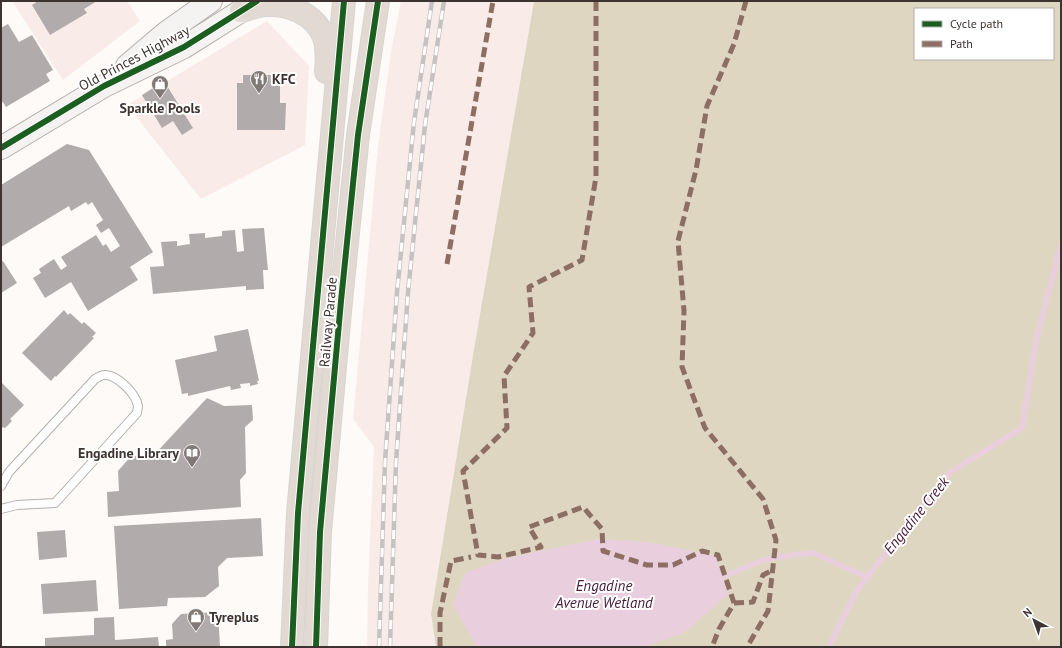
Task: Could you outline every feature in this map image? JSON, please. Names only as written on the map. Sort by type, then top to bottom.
[{"type":"highway","name":"Railway Parade","points":[[292,647],[298,513],[344,1]]},
{"type":"highway","name":"Railway Parade","points":[[316,647],[320,532],[341,301],[358,135],[378,1]]},
{"type":"highway","points":[[249,6],[281,5],[295,8],[308,16],[317,25],[324,36],[327,60],[306,301],[311,372]]},
{"type":"street","name":"Old Princes Highway","points":[[104,86],[167,32],[212,1]]},
{"type":"street","name":"Old Princes Highway","points":[[1,148],[104,86],[184,47],[249,6]]},
{"type":"lane","points":[[1,486],[9,472],[95,379],[103,375],[110,376],[123,384],[135,398],[138,407],[137,413],[55,503],[17,505],[1,509]]},
{"type":"shaded area","points":[[12,1],[127,1],[140,21],[63,80]]},
{"type":"shaded area","points":[[401,1],[534,1],[474,349],[431,614],[436,647],[367,647],[368,584],[374,447],[353,419],[378,146],[391,52]]},
{"type":"shaded area","points":[[534,1],[1061,1],[1061,647],[436,647],[431,614],[474,349]]},
{"type":"shaded area","points":[[267,21],[309,66],[305,145],[201,199],[127,105]]},
{"type":"water","name":"Engadine Avenue Wetland","points":[[599,539],[648,542],[716,556],[728,594],[684,633],[642,647],[477,647],[453,605],[465,573],[503,559]]},
{"type":"building","points":[[38,1],[97,1],[84,9],[87,13],[50,35],[32,5]]},
{"type":"building","points":[[8,24],[19,42],[32,35],[53,70],[46,74],[50,81],[6,107],[3,102],[1,103],[1,28]]},
{"type":"building","name":"KFC","points":[[243,75],[272,75],[272,84],[280,84],[280,103],[286,103],[285,130],[237,130],[237,83],[243,83]]},
{"type":"building","points":[[164,81],[193,128],[182,135],[173,121],[162,128],[142,95]]},
{"type":"building","points":[[67,144],[89,150],[153,252],[130,267],[138,280],[88,311],[71,282],[45,298],[33,278],[41,273],[39,269],[54,259],[61,270],[67,266],[61,257],[96,235],[103,246],[106,244],[111,252],[120,246],[109,228],[101,233],[96,225],[103,220],[92,202],[88,205],[86,202],[71,211],[69,206],[1,247],[1,185]]},
{"type":"building","points":[[264,228],[268,270],[263,270],[264,289],[246,290],[246,286],[153,294],[150,267],[164,266],[161,242],[177,241],[177,246],[190,244],[189,234],[205,233],[205,238],[222,236],[222,231],[235,230],[237,252],[244,251],[242,229]]},
{"type":"building","points":[[3,261],[17,283],[1,293],[1,262]]},
{"type":"building","points":[[64,310],[68,315],[70,313],[82,324],[84,322],[96,333],[92,337],[94,338],[51,381],[22,353]]},
{"type":"building","points":[[248,329],[259,381],[257,381],[258,384],[250,386],[250,383],[240,384],[241,388],[231,390],[230,386],[188,396],[188,393],[182,394],[175,360],[217,351],[214,336]]},
{"type":"building","points":[[1,382],[24,405],[10,419],[12,421],[5,428],[3,427],[1,429]]},
{"type":"building","points":[[207,398],[224,406],[252,405],[253,420],[245,427],[246,473],[240,480],[241,507],[108,517],[107,492],[119,491],[118,471],[131,456],[153,456]]},
{"type":"building","points":[[261,518],[263,556],[227,558],[218,567],[219,586],[205,597],[168,598],[167,606],[119,609],[114,526]]},
{"type":"building","points":[[65,530],[67,557],[39,560],[37,532]]},
{"type":"building","points":[[96,580],[98,611],[43,614],[41,584]]},
{"type":"building","name":"Tyreplus","points":[[218,612],[220,647],[166,647],[166,640],[173,639],[172,624],[181,614]]},
{"type":"building","points":[[114,617],[115,640],[158,637],[159,647],[45,647],[45,638],[94,635],[94,618]]},
{"type":"waterway","name":"Engadine Creek","points":[[829,647],[857,590],[949,473],[1022,428],[1036,340],[1061,244]]},
{"type":"waterway","points":[[723,577],[763,560],[813,553],[867,577]]},
{"type":"railway","points":[[379,647],[385,462],[397,292],[414,122],[432,1]]},
{"type":"railway","points":[[390,647],[396,462],[408,292],[425,125],[444,1]]},
{"type":"marked path","points":[[447,264],[493,1]]},
{"type":"marked path","points":[[596,1],[596,177],[582,260],[529,287],[533,333],[504,376],[507,428],[463,471],[478,555],[498,557],[541,547],[529,527],[583,507],[602,529],[603,551],[647,565],[673,565],[702,551],[718,555],[734,603],[719,629],[712,647]]},
{"type":"marked path","points":[[746,1],[734,44],[707,106],[696,170],[678,241],[684,311],[682,367],[705,428],[763,499],[776,540],[768,611],[747,647]]},
{"type":"marked path","points":[[440,647],[440,613],[451,561],[471,557]]},
{"type":"marked path","points":[[734,603],[753,602],[763,575],[773,570]]},
{"type":"cycle path","points":[[1,148],[104,86],[184,47],[257,1]]},
{"type":"cycle path","points":[[292,647],[298,513],[344,1]]},
{"type":"cycle path","points":[[316,647],[320,532],[341,301],[358,135],[378,1]]},
{"type":"place","name":"KFC","points":[[259,94]]},
{"type":"place","name":"Sparkle Pools","points":[[160,99]]},
{"type":"place","name":"Engadine Library","points":[[192,468]]},
{"type":"place","name":"Tyreplus","points":[[196,632]]}]
